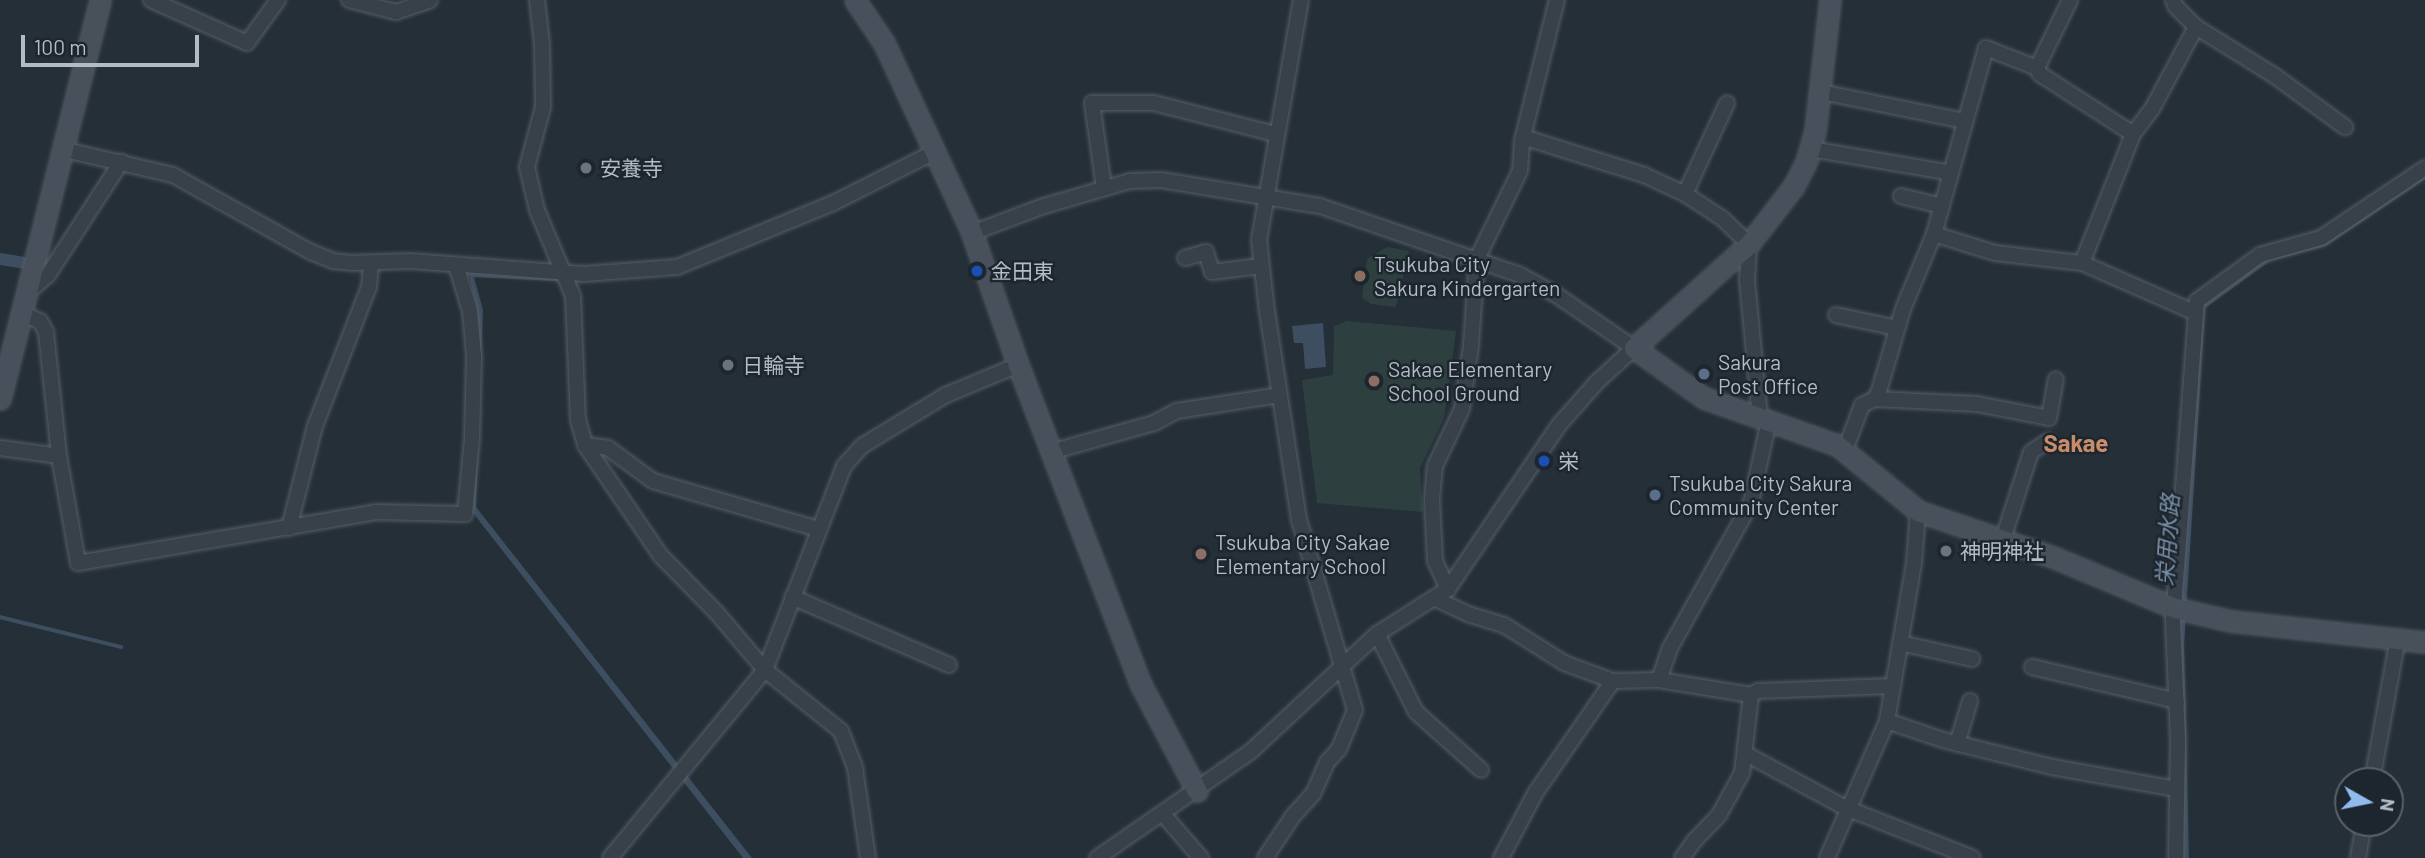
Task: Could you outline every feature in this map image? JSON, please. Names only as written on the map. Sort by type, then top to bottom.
[{"type":"main road","points":[[0,399],[100,0]]},
{"type":"main road","points":[[855,0],[884,43],[972,233],[1018,365],[1054,451],[1141,685],[1197,791]]},
{"type":"main road","points":[[1830,0],[1821,92],[1811,149],[1786,199],[1749,244],[1634,348],[1704,398],[1845,450],[1918,511],[2102,576],[2175,608],[2231,621],[2425,642]]},
{"type":"street","points":[[151,0],[247,43],[278,0]]},
{"type":"street","points":[[349,0],[396,12],[430,0]]},
{"type":"street","points":[[537,0],[542,44],[543,107],[527,167],[537,210],[573,296],[578,420],[585,445],[661,556],[716,611],[759,659],[765,670],[841,731],[855,768],[868,858]]},
{"type":"street","points":[[1265,858],[1293,816],[1312,794],[1327,762],[1339,749],[1355,710],[1314,576],[1300,520],[1279,395],[1259,240],[1275,134],[1301,0]]},
{"type":"street","points":[[1448,589],[1435,561],[1432,499],[1435,466],[1462,409],[1472,346],[1477,258],[1520,171],[1523,136],[1557,0]]},
{"type":"street","points":[[2037,68],[2070,0]]},
{"type":"street","points":[[2173,0],[2176,7],[2196,27],[2275,76],[2345,127]]},
{"type":"street","points":[[2082,262],[2133,134],[2152,109],[2196,27]]},
{"type":"street","points":[[1875,399],[1897,328],[1934,234],[1986,48],[2037,68],[2040,74],[2133,134]]},
{"type":"street","points":[[1821,92],[1965,121]]},
{"type":"street","points":[[1104,188],[1092,103],[1154,103],[1275,134]]},
{"type":"street","points":[[1685,194],[1727,103]]},
{"type":"street","points":[[1523,136],[1644,175],[1685,194],[1723,219],[1749,244],[1747,280],[1764,419],[1751,503],[1670,648],[1659,680]]},
{"type":"street","points":[[61,149],[173,176],[310,253],[333,261],[410,261],[584,274],[677,267],[833,203],[934,152]]},
{"type":"street","points":[[1811,149],[1951,173]]},
{"type":"street","points":[[26,293],[48,275],[121,162]]},
{"type":"street","points":[[2176,858],[2175,608],[2197,301],[2260,255],[2321,238],[2425,168]]},
{"type":"street","points":[[972,233],[1130,181],[1161,180],[1320,206],[1518,274],[1555,294],[1634,348],[1596,383],[1559,425],[1448,589],[1377,634],[1250,752],[1097,858]]},
{"type":"street","points":[[1901,196],[1942,206]]},
{"type":"street","points":[[1934,234],[1995,253],[2082,262],[2196,313]]},
{"type":"street","points":[[1185,258],[1206,252],[1212,272],[1261,266]]},
{"type":"street","points":[[289,528],[315,426],[369,287],[371,262]]},
{"type":"street","points":[[21,313],[40,321],[46,332],[59,456],[78,563],[375,512],[466,514],[472,439],[474,356],[470,311],[456,265]]},
{"type":"street","points":[[1836,315],[1897,328]]},
{"type":"street","points":[[613,857],[765,670],[844,466],[862,446],[946,395],[1018,365]]},
{"type":"street","points":[[1845,450],[1862,405],[1875,399],[1977,404],[2049,418],[2056,380]]},
{"type":"street","points":[[1054,451],[1154,424],[1177,411],[1279,395]]},
{"type":"street","points":[[2003,539],[2031,452],[2048,440]]},
{"type":"street","points":[[585,445],[608,448],[653,481],[818,529]]},
{"type":"street","points":[[0,449],[59,456]]},
{"type":"street","points":[[1827,858],[1846,808],[1866,772],[1887,721],[1914,563],[1918,511]]},
{"type":"street","points":[[792,597],[949,665]]},
{"type":"street","points":[[1436,598],[1471,615],[1504,625],[1564,663],[1613,681],[1659,680],[1751,695],[1758,691],[1892,686]]},
{"type":"street","points":[[1377,634],[1416,712],[1481,770]]},
{"type":"street","points":[[2375,767],[2398,638]]},
{"type":"street","points":[[1900,643],[1972,660]]},
{"type":"street","points":[[2032,667],[2177,701]]},
{"type":"street","points":[[1501,858],[1536,792],[1613,681]]},
{"type":"street","points":[[1682,858],[1695,840],[1719,816],[1742,773],[1751,695]]},
{"type":"street","points":[[1957,744],[1970,701]]},
{"type":"street","points":[[1887,721],[1957,744],[2052,766],[2177,789]]},
{"type":"street","points":[[1746,754],[1846,808],[1973,858]]},
{"type":"street","points":[[1162,813],[1201,858]]},
{"type":"street","points":[[2358,858],[2362,837]]},
{"type":"shaded area","points":[[1387,247],[1409,251],[1396,307],[1371,304],[1362,298],[1367,259]]},
{"type":"shaded area","name":"Sakae Elementary School Ground","points":[[1347,321],[1456,331],[1444,418],[1420,468],[1423,512],[1317,503],[1302,380],[1333,375],[1334,326]]},
{"type":"water","points":[[2425,173],[2425,179],[2326,246],[2270,261],[2205,308],[2184,646],[2189,858],[2184,858],[2178,646],[2201,304],[2266,256],[2320,242]]},
{"type":"water","points":[[469,273],[474,277],[483,310],[476,507],[752,858],[743,858],[470,509],[477,310]]},
{"type":"water","points":[[1323,323],[1326,367],[1305,369],[1303,343],[1294,343],[1292,326]]},
{"type":"waterway","points":[[0,259],[26,263]]},
{"type":"waterway","points":[[472,278],[472,275],[557,279]]},
{"type":"waterway","points":[[0,617],[121,647]]},
{"type":"place","name":"安養寺","points":[[586,168]]},
{"type":"place","name":"金田東","points":[[977,271]]},
{"type":"place","name":"Tsukuba City Sakura Kindergarten","points":[[1360,276]]},
{"type":"place","name":"日輪寺","points":[[728,365]]},
{"type":"place","name":"Sakura Post Office","points":[[1704,374]]},
{"type":"place","name":"Sakae Elementary School Ground","points":[[1374,381]]},
{"type":"place","name":"栄","points":[[1544,461]]},
{"type":"place","name":"Tsukuba City Sakura Community Center","points":[[1655,495]]},
{"type":"place","name":"神明神社","points":[[1946,551]]},
{"type":"place","name":"Tsukuba City Sakae Elementary School","points":[[1201,554]]},
{"type":"district","name":"Sakae","points":[[2076,443]]},
{"type":"water label","name":"栄用水路","points":[[2167,540]]}]
